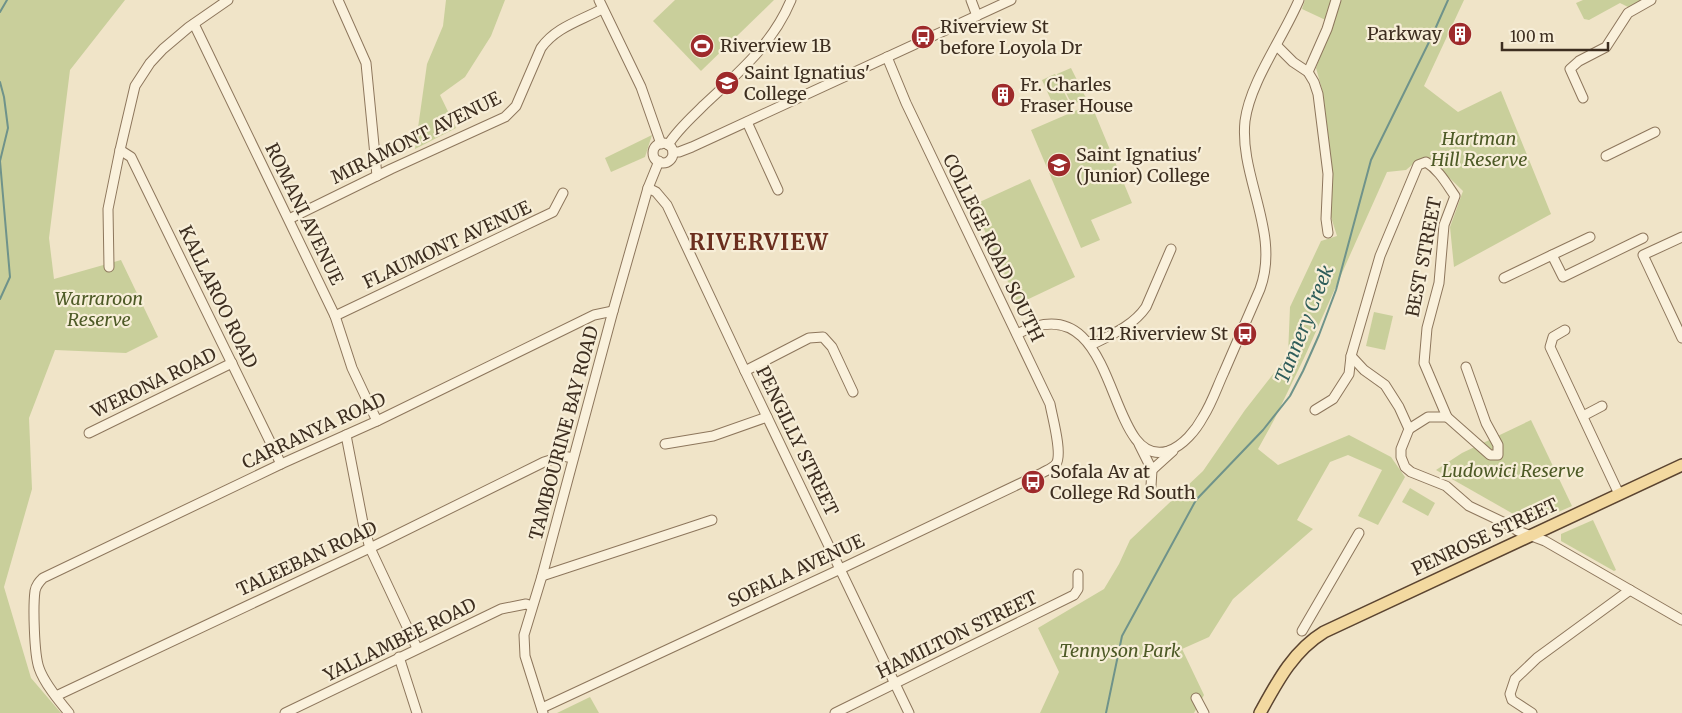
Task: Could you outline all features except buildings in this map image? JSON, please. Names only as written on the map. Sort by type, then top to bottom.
[{"type":"main road","name":"PENROSE STREET","points":[[1260,713],[1292,659],[1306,645],[1324,632],[1682,466]]},
{"type":"street","points":[[109,267],[107,218],[121,146],[138,80],[157,55],[194,24],[228,0]]},
{"type":"street","points":[[338,0],[366,63],[377,176]]},
{"type":"street","points":[[667,147],[688,120],[740,72],[767,42],[782,19],[791,0]]},
{"type":"street","points":[[971,0],[977,16]]},
{"type":"street","points":[[600,4],[641,87],[667,147],[672,158],[667,162],[659,162],[655,157],[656,146],[667,147],[685,151],[1011,0]]},
{"type":"street","points":[[1152,470],[1188,437],[1203,418],[1264,280],[1267,251],[1247,155],[1245,128],[1249,103],[1254,88],[1299,0]]},
{"type":"street","points":[[1308,72],[1327,29],[1336,0]]},
{"type":"street","points":[[1583,98],[1570,69],[1579,61],[1606,47],[1628,13],[1651,0]]},
{"type":"street","name":"MIRAMONT AVENUE","points":[[289,219],[505,117],[516,106],[541,48],[546,42],[600,4]]},
{"type":"street","name":"ROMANI AVENUE","points":[[194,24],[335,316],[352,368],[377,421]]},
{"type":"street","points":[[1277,46],[1293,62],[1308,72],[1318,94],[1328,174],[1326,218],[1328,232]]},
{"type":"street","name":"COLLEGE ROAD SOUTH","points":[[887,58],[906,103],[1050,404],[1058,456]]},
{"type":"street","points":[[747,122],[778,190]]},
{"type":"street","points":[[1606,156],[1655,132]]},
{"type":"street","name":"KALLAROO ROAD","points":[[121,146],[131,157],[281,464]]},
{"type":"street","name":"TAMBOURINE BAY ROAD","points":[[542,710],[524,656],[524,634],[542,576],[648,188],[659,162]]},
{"type":"street","name":"BEST STREET","points":[[1351,356],[1380,256],[1418,166],[1426,162],[1441,175],[1455,196],[1444,225],[1439,283],[1427,328],[1424,363],[1447,417],[1490,455],[1498,455],[1498,445],[1486,423],[1466,367]]},
{"type":"street","name":"PENGILLY STREET","points":[[648,188],[656,192],[667,205],[910,713]]},
{"type":"street","name":"FLAUMONT AVENUE","points":[[335,316],[553,212],[563,194]]},
{"type":"street","points":[[1504,278],[1590,236]]},
{"type":"street","points":[[1682,237],[1643,255],[1682,338]]},
{"type":"street","points":[[1552,255],[1563,277],[1643,238]]},
{"type":"street","points":[[1091,345],[1132,323],[1140,315],[1146,307],[1171,249]]},
{"type":"street","name":"CARRANYA ROAD","points":[[56,696],[39,668],[34,629],[35,591],[43,578],[281,464],[377,421],[594,315],[613,311]]},
{"type":"street","points":[[1017,334],[1038,325],[1054,324],[1074,330],[1091,345],[1152,470],[1151,486]]},
{"type":"street","points":[[1565,330],[1552,336],[1550,347],[1619,494]]},
{"type":"street","points":[[745,371],[809,338],[823,337],[832,347],[853,392]]},
{"type":"street","points":[[1315,410],[1333,399],[1349,374],[1351,356]]},
{"type":"street","points":[[1351,356],[1364,370],[1385,385],[1399,407],[1409,429]]},
{"type":"street","name":"WERONA ROAD","points":[[89,433],[232,363]]},
{"type":"street","points":[[1583,416],[1602,406]]},
{"type":"street","points":[[666,444],[713,436],[767,417]]},
{"type":"street","points":[[1447,417],[1428,417],[1409,429],[1401,449],[1402,461],[1405,467],[1411,472],[1446,486],[1469,506],[1518,531],[1545,541],[1682,620]]},
{"type":"street","points":[[346,434],[363,523],[370,548],[417,648]]},
{"type":"street","points":[[1138,443],[1152,452],[1170,450],[1177,447]]},
{"type":"street","name":"TALEEBAN ROAD","points":[[56,696],[370,548],[544,462],[563,456],[573,458]]},
{"type":"street","name":"SOFALA AVENUE","points":[[542,710],[1051,468],[1057,463],[1058,456]]},
{"type":"street","points":[[542,576],[712,520]]},
{"type":"street","points":[[1302,631],[1359,534]]},
{"type":"street","name":"HAMILTON STREET","points":[[835,713],[1074,595],[1078,589],[1078,574]]},
{"type":"street","points":[[1532,713],[1512,700],[1510,694],[1514,678],[1537,658],[1630,590]]},
{"type":"street","name":"YALLAMBEE ROAD","points":[[289,712],[417,648],[501,609],[526,604],[532,606]]},
{"type":"street","points":[[399,657],[417,713]]},
{"type":"street","points":[[56,696],[69,713]]},
{"type":"street","points":[[1196,698],[1204,713]]},
{"type":"green space","name":"Warraroon Reserve","points":[[0,0],[125,0],[70,70],[49,238],[54,279],[121,260],[158,337],[126,353],[55,350],[29,418],[32,489],[4,587],[31,678],[61,713],[0,713]]},
{"type":"green space","points":[[446,0],[505,0],[491,36],[465,77],[440,95],[456,128],[415,149],[427,64],[443,26]]},
{"type":"green space","name":"Riverview 1B","points":[[675,0],[774,0],[701,71],[653,21]]},
{"type":"green space","points":[[1305,0],[1464,0],[1424,86],[1458,112],[1501,91],[1551,214],[1454,267],[1450,227],[1463,191],[1433,162],[1419,159],[1406,170],[1387,172],[1305,356],[1258,449],[1278,465],[1349,435],[1391,457],[1405,477],[1378,525],[1358,516],[1382,470],[1348,455],[1330,462],[1297,520],[1313,529],[1233,599],[1209,637],[1182,649],[1204,695],[1194,713],[1040,713],[1059,672],[1038,628],[1104,589],[1119,564],[1130,540],[1203,471],[1245,410],[1288,355],[1290,307],[1321,241],[1337,236],[1331,217],[1332,167],[1323,93],[1316,68],[1332,23],[1302,9]]},
{"type":"green space","points":[[1583,0],[1643,0],[1630,8],[1620,3],[1589,20],[1584,19],[1576,3]]},
{"type":"green space","points":[[1071,68],[1086,98],[1072,105],[1057,74]]},
{"type":"green space","points":[[1055,74],[1070,104],[1056,111],[1042,80]]},
{"type":"green space","points":[[1091,104],[1132,203],[1091,220],[1100,240],[1081,248],[1031,130]]},
{"type":"green space","points":[[652,135],[645,157],[611,172],[605,158]]},
{"type":"green space","points":[[1030,179],[1075,277],[1018,304],[973,205]]},
{"type":"green space","points":[[1374,312],[1393,316],[1385,350],[1366,346]]},
{"type":"green space","name":"Ludowici Reserve","points":[[1531,420],[1572,506],[1531,524],[1436,470],[1462,453]]},
{"type":"green space","points":[[1410,488],[1435,503],[1428,516],[1402,502]]},
{"type":"green space","points":[[1593,520],[1616,570],[1614,571],[1561,541],[1561,534]]},
{"type":"green space","points":[[590,697],[599,713],[557,713]]},
{"type":"waterway","points":[[0,12],[7,0]]},
{"type":"waterway","name":"Tannery Creek","points":[[1106,713],[1122,636],[1196,500],[1263,430],[1290,396],[1303,371],[1336,290],[1371,160],[1448,0]]},
{"type":"waterway","points":[[0,82],[8,128],[0,161],[10,277],[0,299]]},
{"type":"place","name":"Parkway","points":[[1460,34]]},
{"type":"place","name":"Riverview St before Loyola Dr","points":[[923,37]]},
{"type":"place","name":"Riverview 1B","points":[[702,46]]},
{"type":"place","name":"Saint Ignatius' College","points":[[727,83]]},
{"type":"place","name":"Fr. Charles Fraser House","points":[[1003,95]]},
{"type":"place","name":"Saint Ignatius' (Junior) College","points":[[1059,165]]},
{"type":"place","name":"112 Riverview St","points":[[1245,334]]},
{"type":"place","name":"Sofala Av at College Rd South","points":[[1033,482]]},
{"type":"district","name":"RIVERVIEW","points":[[759,242]]},
{"type":"park label","name":"Hartman Hill Reserve","points":[[1479,149]]},
{"type":"park label","name":"Tennyson Park","points":[[1120,651]]}]
